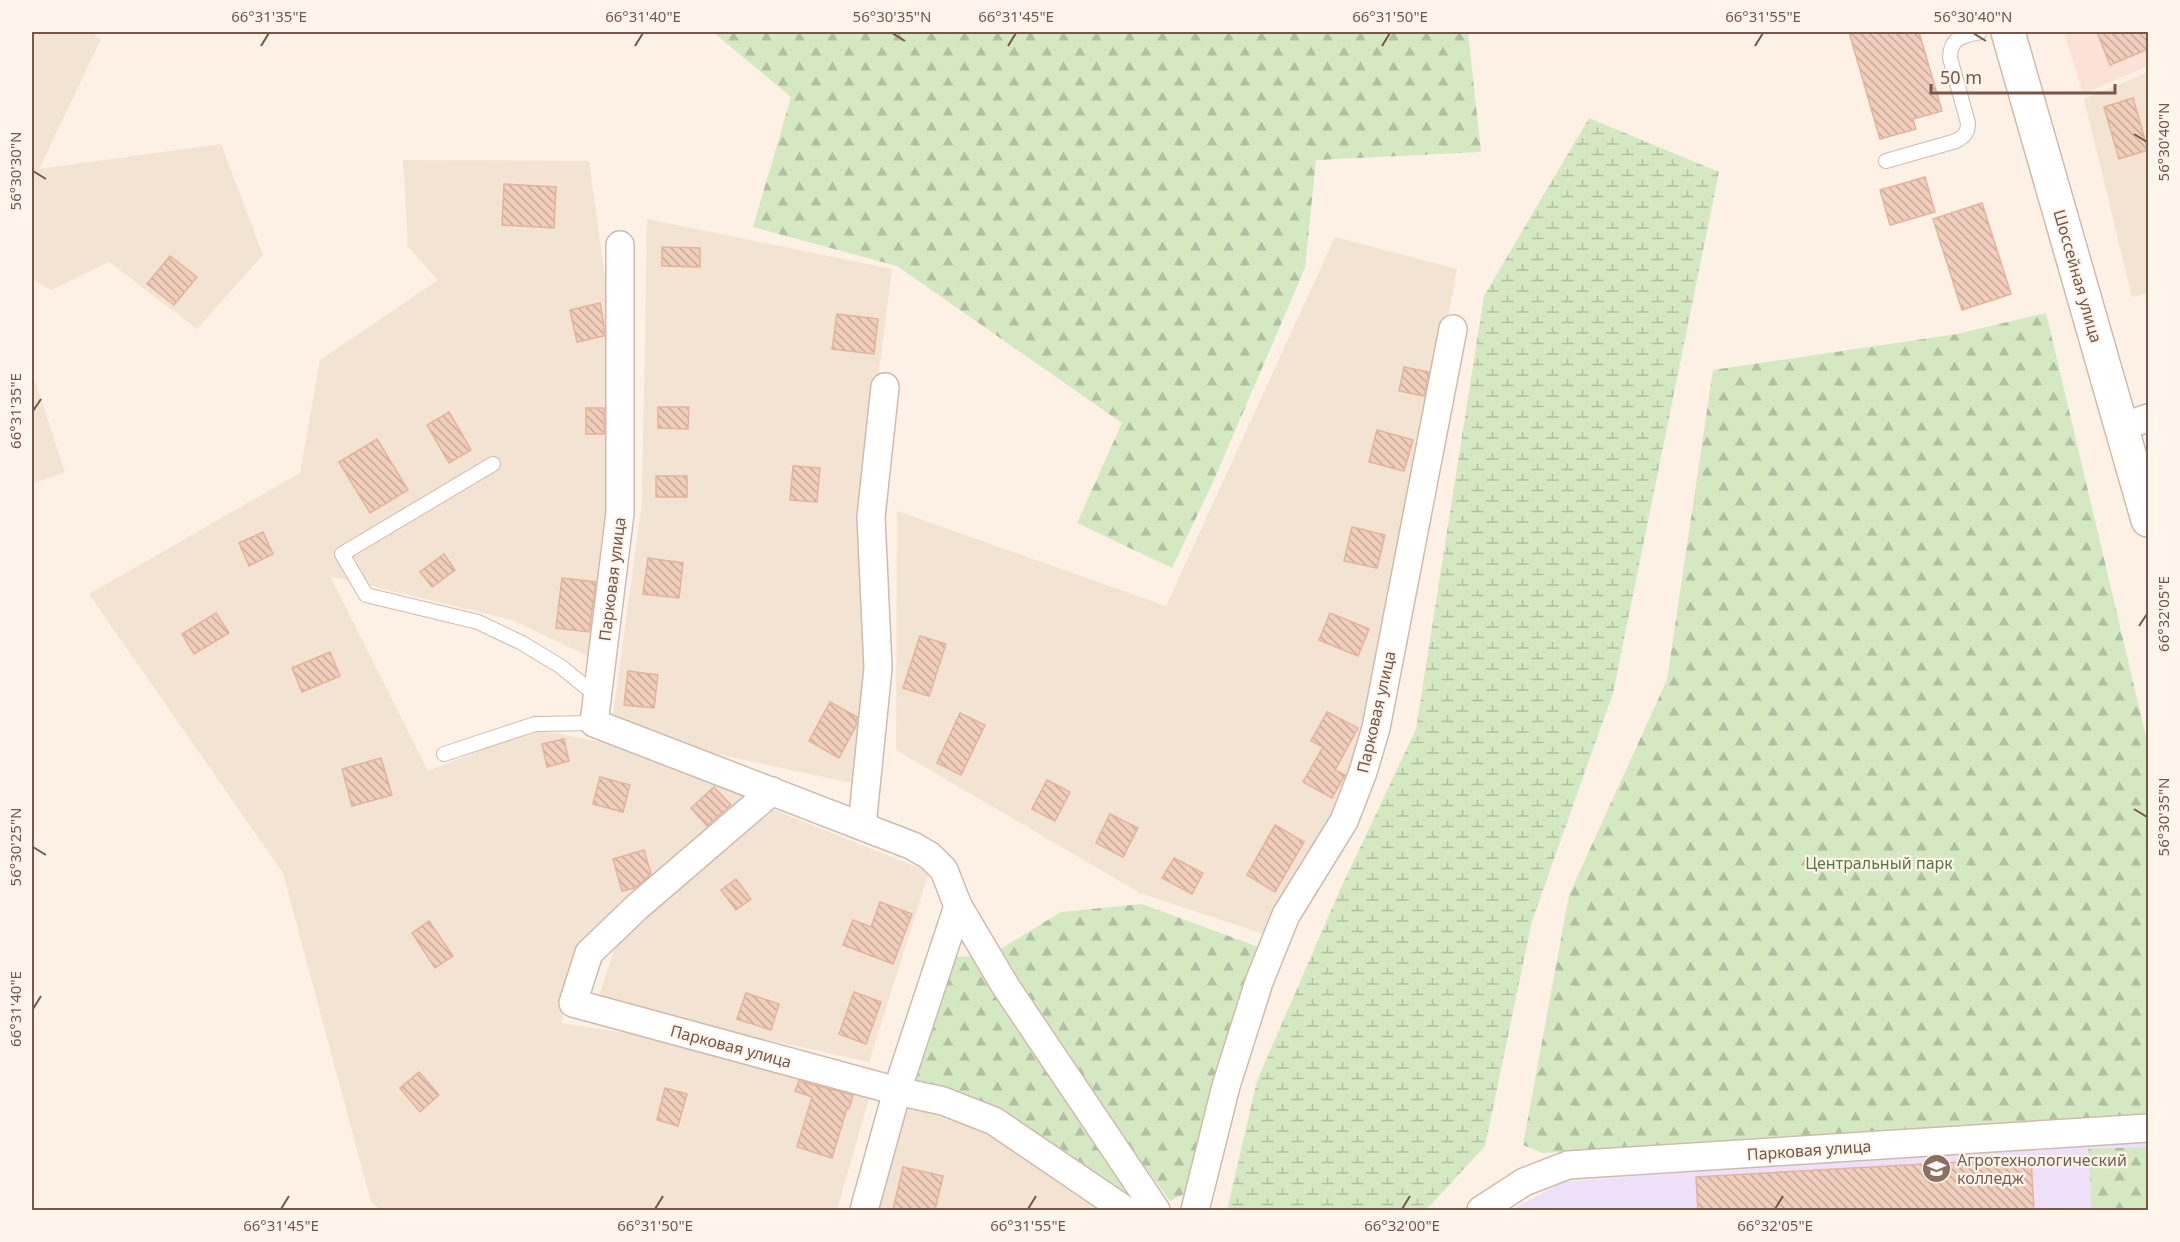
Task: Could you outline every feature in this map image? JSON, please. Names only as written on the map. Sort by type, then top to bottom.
[{"type":"main road","name":"Шоссейная улица","points":[[2008,32],[2135,423],[2148,520]]},
{"type":"street","name":"Парковая улица","points":[[594,723],[620,513],[620,245]]},
{"type":"street","name":"Парковая улица","points":[[1195,1210],[1226,1086],[1259,982],[1286,915],[1344,821],[1363,772],[1376,728],[1453,329]]},
{"type":"street","points":[[862,826],[878,668],[871,517],[885,387]]},
{"type":"street","points":[[594,723],[913,846],[930,856],[944,870],[958,906],[1006,987],[1156,1210]]},
{"type":"street","name":"Парковая улица","points":[[772,791],[637,907],[589,953],[573,1004],[942,1101],[994,1121],[1125,1210]]},
{"type":"street","points":[[864,1210],[897,1091],[958,906]]},
{"type":"street","name":"Парковая улица","points":[[1481,1210],[1524,1182],[1568,1166],[2148,1128]]},
{"type":"lane","points":[[1886,161],[1964,137],[1968,130],[1968,123],[1950,58],[1950,48],[1954,41],[1961,37],[1980,32]]},
{"type":"lane","points":[[493,465],[342,554],[366,595],[477,622],[522,643],[560,666],[597,696]]},
{"type":"lane","points":[[444,754],[536,724],[594,723]]},
{"type":"shaded area","points":[[32,32],[91,32],[101,39],[39,169],[221,144],[263,255],[197,329],[109,262],[51,290],[32,279]]},
{"type":"shaded area","points":[[2064,32],[2148,32],[2148,66],[2083,94]]},
{"type":"shaded area","points":[[2148,72],[2148,293],[2132,297],[2084,99]]},
{"type":"shaded area","points":[[403,160],[589,161],[614,342],[607,581],[594,659],[512,620],[330,576],[428,771],[535,729],[606,743],[759,793],[584,949],[561,1023],[719,1048],[872,1088],[837,1210],[380,1210],[371,1202],[283,873],[89,594],[300,473],[320,360],[438,280],[408,247]]},
{"type":"shaded area","points":[[647,219],[892,269],[859,527],[871,668],[852,783],[712,753],[613,714],[642,503]]},
{"type":"shaded area","points":[[1335,237],[1457,269],[1371,728],[1338,819],[1267,935],[1140,893],[896,750],[897,511],[1166,606]]},
{"type":"shaded area","points":[[32,372],[65,472],[32,484]]},
{"type":"shaded area","points":[[766,807],[929,872],[869,1062],[597,1002],[620,932]]},
{"type":"shaded area","points":[[904,1100],[989,1127],[1102,1210],[871,1210]]},
{"type":"shaded area","name":"Агротехнологический колледж","points":[[2148,1141],[2148,1210],[1511,1210],[1563,1182],[1884,1155]]},
{"type":"green space","points":[[713,32],[1468,32],[1481,152],[1316,160],[1305,268],[1213,482],[1172,568],[1077,523],[1122,423],[897,266],[753,227],[791,97]]},
{"type":"green space","points":[[1589,118],[1719,172],[1613,693],[1532,921],[1485,1146],[1426,1210],[1227,1210],[1257,1081],[1339,892],[1416,729],[1484,296]]},
{"type":"green space","name":"Центральный парк","points":[[2046,313],[2148,745],[2148,1120],[1543,1153],[1523,1145],[1569,895],[1667,680],[1713,370],[1957,334]]},
{"type":"green space","points":[[1142,904],[1264,949],[1196,1188],[1170,1201],[1066,1060],[997,951],[1061,912]]},
{"type":"green space","points":[[977,956],[1145,1210],[907,1085],[952,957]]},
{"type":"green space","points":[[2148,1147],[2148,1210],[2092,1210],[2088,1149]]},
{"type":"building","points":[[1849,32],[1919,32],[1942,111],[1913,119],[1916,129],[1880,139]]},
{"type":"building","points":[[2097,32],[2148,32],[2148,49],[2110,65]]},
{"type":"building","points":[[2133,98],[2148,150],[2119,159],[2104,107]]},
{"type":"building","points":[[1925,177],[1935,212],[1890,225],[1880,190]]},
{"type":"building","points":[[504,184],[556,187],[554,228],[502,225]]},
{"type":"building","points":[[1982,203],[2011,294],[1962,310],[1933,219]]},
{"type":"building","points":[[662,247],[700,248],[700,267],[662,266]]},
{"type":"building","points":[[170,256],[197,277],[174,305],[147,284]]},
{"type":"building","points":[[600,303],[604,336],[577,342],[570,310]]},
{"type":"building","points":[[837,314],[878,319],[874,354],[832,349]]},
{"type":"building","points":[[1404,367],[1429,372],[1424,396],[1399,391]]},
{"type":"building","points":[[658,407],[689,407],[688,429],[658,428]]},
{"type":"building","points":[[586,408],[604,408],[604,434],[586,434]]},
{"type":"building","points":[[449,412],[471,450],[449,463],[427,425]]},
{"type":"building","points":[[1377,430],[1413,440],[1404,471],[1369,462]]},
{"type":"building","points":[[377,439],[408,490],[370,513],[339,462]]},
{"type":"building","points":[[793,466],[820,468],[817,502],[790,500]]},
{"type":"building","points":[[656,476],[687,476],[687,497],[656,497]]},
{"type":"building","points":[[1352,527],[1385,535],[1377,568],[1344,561]]},
{"type":"building","points":[[263,532],[273,554],[249,566],[239,543]]},
{"type":"building","points":[[444,554],[455,570],[432,587],[420,572]]},
{"type":"building","points":[[648,558],[683,563],[679,598],[643,594]]},
{"type":"building","points":[[562,578],[596,582],[589,632],[556,628]]},
{"type":"building","points":[[216,613],[229,633],[194,654],[182,634]]},
{"type":"building","points":[[1330,613],[1369,629],[1358,656],[1319,640]]},
{"type":"building","points":[[920,636],[946,644],[929,696],[903,688]]},
{"type":"building","points":[[330,652],[340,676],[302,692],[292,668]]},
{"type":"building","points":[[628,671],[658,675],[654,708],[624,705]]},
{"type":"building","points":[[830,702],[857,717],[856,726],[839,758],[809,741]]},
{"type":"building","points":[[1327,712],[1358,728],[1335,770],[1345,775],[1332,798],[1303,782],[1323,747],[1311,741]]},
{"type":"building","points":[[960,713],[985,725],[961,775],[937,763]]},
{"type":"building","points":[[564,739],[569,761],[547,767],[542,744]]},
{"type":"building","points":[[381,758],[392,795],[352,806],[342,769]]},
{"type":"building","points":[[600,777],[630,785],[623,812],[593,804]]},
{"type":"building","points":[[1047,780],[1070,792],[1055,821],[1032,809]]},
{"type":"building","points":[[714,787],[731,805],[707,826],[691,808]]},
{"type":"building","points":[[1110,814],[1138,828],[1123,857],[1096,843]]},
{"type":"building","points":[[1275,825],[1304,842],[1275,892],[1247,875]]},
{"type":"building","points":[[644,850],[651,874],[635,888],[622,891],[613,859]]},
{"type":"building","points":[[1174,858],[1203,873],[1192,894],[1162,878]]},
{"type":"building","points":[[736,879],[751,899],[736,910],[721,890]]},
{"type":"building","points":[[880,902],[912,914],[893,964],[843,945],[853,920],[871,927]]},
{"type":"building","points":[[429,921],[453,956],[435,968],[412,933]]},
{"type":"building","points":[[854,992],[881,1002],[866,1044],[839,1034]]},
{"type":"building","points":[[746,993],[779,1004],[771,1030],[737,1019]]},
{"type":"building","points":[[419,1072],[439,1095],[420,1112],[400,1088]]},
{"type":"building","points":[[799,1081],[853,1095],[832,1158],[797,1147],[812,1097],[795,1091]]},
{"type":"building","points":[[665,1088],[687,1094],[678,1126],[657,1120]]},
{"type":"building","points":[[2031,1158],[2034,1210],[1698,1210],[1696,1177]]},
{"type":"building","points":[[903,1167],[943,1176],[935,1210],[893,1210]]},
{"type":"place","name":"Агротехнологический колледж","points":[[1936,1169]]}]
